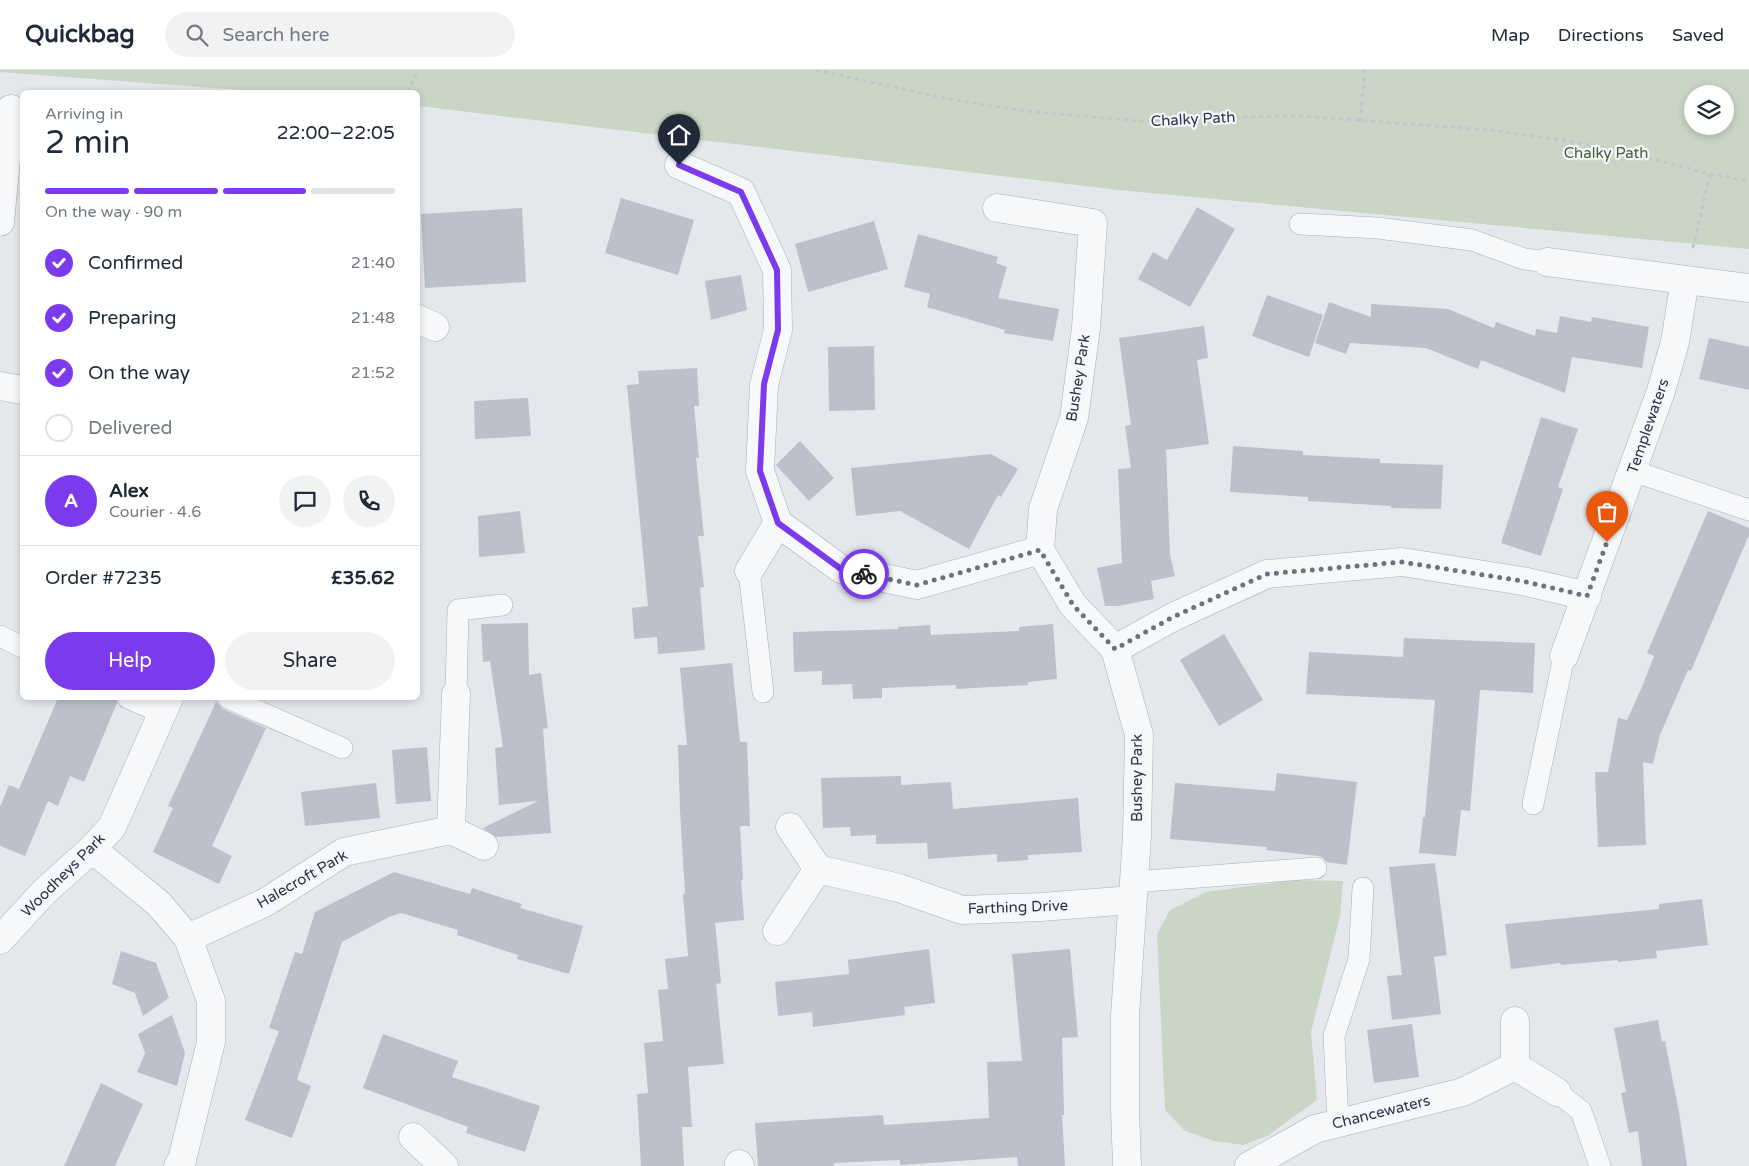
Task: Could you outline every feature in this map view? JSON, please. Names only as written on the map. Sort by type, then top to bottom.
[{"type":"street","points":[[0,222],[11,109]]},
{"type":"street","points":[[679,165],[741,192],[777,270],[778,330],[764,384],[760,471],[778,523],[841,569],[917,585],[1040,550]]},
{"type":"street","name":"Bushey Park","points":[[997,208],[1093,223],[1086,328],[1074,418],[1043,509],[1040,550],[1073,605],[1115,649],[1139,735],[1137,836],[1125,1016],[1126,1166]]},
{"type":"street","points":[[1547,262],[1749,288]]},
{"type":"street","name":"Templewaters","points":[[1564,656],[1662,391],[1686,280]]},
{"type":"street","points":[[0,386],[20,390]]},
{"type":"street","points":[[749,571],[778,523]]},
{"type":"street","points":[[1115,649],[1173,617],[1267,574],[1402,562],[1522,581],[1587,596]]},
{"type":"street","points":[[456,694],[451,830],[484,846]]},
{"type":"street","name":"Woodheys Park","points":[[0,940],[44,892],[92,849],[112,827],[165,705]]},
{"type":"street","points":[[777,931],[818,869],[790,827]]},
{"type":"street","name":"Halecroft Park","points":[[188,938],[266,902],[344,852],[451,830]]},
{"type":"street","points":[[92,849],[159,904],[188,938],[211,1001],[212,1042],[182,1160],[178,1166]]},
{"type":"street","name":"Farthing Drive","points":[[818,869],[899,888],[962,910],[1041,907],[1133,891]]},
{"type":"street","points":[[1516,1021],[1515,1066],[1557,1092]]},
{"type":"street","name":"Chancewaters","points":[[1249,1166],[1315,1129],[1463,1092],[1515,1066]]},
{"type":"street","points":[[413,1137],[444,1166]]},
{"type":"lane","points":[[1300,224],[1378,228],[1472,240],[1524,258],[1547,262]]},
{"type":"lane","points":[[1633,471],[1749,510]]},
{"type":"lane","points":[[749,571],[763,692]]},
{"type":"lane","points":[[456,694],[458,610],[502,605]]},
{"type":"lane","points":[[0,636],[20,646]]},
{"type":"lane","points":[[1533,804],[1564,656]]},
{"type":"lane","points":[[139,700],[165,705]]},
{"type":"lane","points":[[233,700],[342,748]]},
{"type":"lane","points":[[1133,891],[1316,868]]},
{"type":"lane","points":[[1338,1123],[1334,1036],[1359,959],[1363,888]]},
{"type":"lane","points":[[1557,1092],[1581,1111],[1600,1166]]},
{"type":"path","points":[[409,90],[418,70]]},
{"type":"path","name":"Chalky Path","points":[[816,70],[949,99],[1025,111],[1149,122],[1234,117],[1300,116],[1492,130],[1569,141],[1634,154],[1710,174],[1749,181]]},
{"type":"path","points":[[1360,120],[1365,70]]},
{"type":"path","points":[[1686,280],[1710,174]]},
{"type":"green space","name":"Chalky Path","points":[[0,70],[1749,70],[1749,249],[1119,190],[420,106],[420,90],[240,90],[0,72]]},
{"type":"green space","points":[[1294,880],[1343,881],[1340,916],[1311,1032],[1317,1100],[1267,1136],[1243,1145],[1214,1141],[1185,1131],[1165,1110],[1157,934],[1170,910],[1206,892]]},
{"type":"building","points":[[621,198],[694,220],[678,275],[605,253]]},
{"type":"building","points":[[1197,207],[1235,229],[1190,307],[1138,279],[1153,252],[1167,260]]},
{"type":"building","points":[[522,208],[526,282],[425,288],[421,214]]},
{"type":"building","points":[[874,221],[888,269],[808,292],[795,244]]},
{"type":"building","points":[[918,234],[998,257],[996,263],[1007,267],[998,298],[1059,309],[1053,341],[1004,333],[1005,330],[927,307],[930,294],[904,287]]},
{"type":"building","points":[[741,275],[747,310],[711,320],[705,281]]},
{"type":"building","points":[[1267,295],[1323,315],[1309,357],[1252,336]]},
{"type":"building","points":[[1329,302],[1371,317],[1371,304],[1448,309],[1494,328],[1496,322],[1535,336],[1536,329],[1557,333],[1560,316],[1591,322],[1592,317],[1649,327],[1642,368],[1572,357],[1565,393],[1481,360],[1478,369],[1426,348],[1350,343],[1346,354],[1315,343]]},
{"type":"building","points":[[1204,326],[1208,358],[1197,360],[1209,444],[1166,450],[1170,555],[1175,576],[1151,581],[1154,599],[1118,606],[1105,606],[1097,568],[1122,563],[1118,469],[1131,468],[1125,426],[1131,425],[1119,338]]},
{"type":"building","points":[[1709,338],[1749,347],[1749,390],[1699,379]]},
{"type":"building","points":[[874,346],[875,410],[829,411],[828,347]]},
{"type":"building","points":[[697,368],[699,406],[694,406],[699,458],[696,458],[704,536],[698,536],[704,587],[700,588],[705,650],[658,654],[657,637],[634,639],[632,608],[648,606],[627,385],[639,384],[638,371]]},
{"type":"building","points":[[528,398],[531,436],[475,439],[474,401]]},
{"type":"building","points":[[1541,417],[1578,429],[1558,487],[1563,489],[1541,556],[1501,543]]},
{"type":"building","points":[[800,441],[834,478],[809,501],[776,465]]},
{"type":"building","points":[[1233,446],[1303,451],[1303,455],[1380,459],[1380,463],[1443,465],[1441,509],[1391,508],[1391,506],[1308,501],[1308,497],[1230,492]]},
{"type":"building","points":[[991,454],[1018,469],[1001,497],[998,495],[969,549],[900,511],[856,516],[851,468]]},
{"type":"building","points":[[520,511],[525,553],[479,557],[478,516]]},
{"type":"building","points":[[1708,511],[1749,528],[1749,535],[1691,671],[1688,670],[1660,735],[1653,764],[1643,762],[1646,845],[1598,847],[1595,772],[1608,772],[1618,718],[1627,720],[1642,687],[1654,656],[1647,653]]},
{"type":"building","points":[[528,623],[529,675],[541,673],[548,728],[543,729],[551,833],[496,837],[483,828],[538,801],[499,805],[495,748],[503,747],[490,661],[483,662],[481,624]]},
{"type":"building","points":[[1053,624],[1057,679],[1028,682],[1028,685],[956,689],[956,685],[882,688],[882,698],[853,699],[852,684],[822,685],[822,671],[794,672],[793,632],[898,629],[898,627],[930,625],[931,635],[1019,631],[1019,627]]},
{"type":"building","points":[[1224,634],[1263,700],[1219,726],[1180,660]]},
{"type":"building","points":[[1404,638],[1535,643],[1533,693],[1480,690],[1470,811],[1461,810],[1456,856],[1419,853],[1423,817],[1425,817],[1435,700],[1306,694],[1309,652],[1403,657]]},
{"type":"building","points":[[732,663],[740,742],[747,742],[750,826],[740,826],[744,920],[715,923],[721,983],[716,984],[724,1064],[688,1067],[692,1127],[682,1127],[684,1166],[641,1166],[637,1094],[648,1093],[644,1043],[663,1041],[658,990],[668,989],[665,959],[688,956],[683,894],[685,894],[678,745],[687,745],[680,668]]},
{"type":"building","points":[[57,700],[116,700],[117,703],[84,782],[70,776],[58,806],[48,801],[25,856],[0,846],[0,807],[9,785],[19,789]]},
{"type":"building","points":[[216,702],[223,709],[266,728],[212,846],[232,856],[219,884],[153,852],[173,808],[168,806]]},
{"type":"building","points":[[427,747],[431,801],[396,804],[392,750]]},
{"type":"building","points":[[1277,773],[1357,782],[1347,865],[1327,862],[1318,856],[1266,850],[1267,847],[1170,839],[1175,783],[1275,791]]},
{"type":"building","points":[[901,776],[901,785],[951,782],[953,809],[1078,798],[1082,852],[1028,855],[1028,860],[997,862],[997,854],[928,859],[927,843],[876,844],[876,835],[851,836],[850,827],[823,828],[821,778]]},
{"type":"building","points":[[376,783],[380,818],[305,826],[301,792]]},
{"type":"building","points":[[1435,863],[1447,955],[1434,957],[1441,1014],[1392,1020],[1387,976],[1402,975],[1389,867]]},
{"type":"building","points":[[394,872],[470,894],[472,888],[522,904],[520,908],[583,926],[569,974],[517,959],[518,955],[457,935],[458,930],[401,913],[389,917],[342,942],[297,1080],[311,1086],[292,1138],[245,1120],[279,1031],[269,1028],[295,952],[302,954],[315,912]]},
{"type":"building","points":[[1702,899],[1708,945],[1656,951],[1657,958],[1561,965],[1560,963],[1511,969],[1505,924],[1659,909],[1659,904]]},
{"type":"building","points":[[929,949],[935,1003],[904,1007],[905,1015],[813,1027],[812,1012],[778,1016],[775,982],[849,974],[848,960]]},
{"type":"building","points":[[1070,949],[1078,1037],[1062,1038],[1064,1115],[1062,1115],[1065,1166],[1018,1166],[1017,1157],[900,1165],[900,1160],[834,1163],[834,1166],[758,1166],[755,1123],[883,1115],[884,1125],[989,1118],[987,1062],[1022,1061],[1012,954]]},
{"type":"building","points":[[121,951],[156,963],[169,998],[143,1016],[135,993],[112,984]]},
{"type":"building","points":[[172,1015],[185,1053],[177,1086],[137,1072],[145,1053],[138,1034]]},
{"type":"building","points":[[1658,1020],[1662,1042],[1665,1041],[1687,1166],[1642,1166],[1638,1131],[1629,1133],[1621,1093],[1626,1092],[1614,1028]]},
{"type":"building","points":[[1412,1024],[1419,1077],[1374,1083],[1367,1030]]},
{"type":"building","points":[[383,1034],[458,1061],[452,1077],[540,1106],[525,1152],[466,1133],[468,1127],[363,1088]]},
{"type":"building","points":[[101,1083],[143,1104],[115,1166],[64,1166]]},
{"type":"way so far","points":[[864,574],[917,585],[1040,550],[1073,605],[1115,649],[1173,617],[1267,574],[1402,562],[1522,581],[1587,596],[1607,542]]},
{"type":"route","points":[[679,165],[741,192],[777,270],[778,330],[764,384],[760,471],[778,523],[841,569],[864,574]]}]
